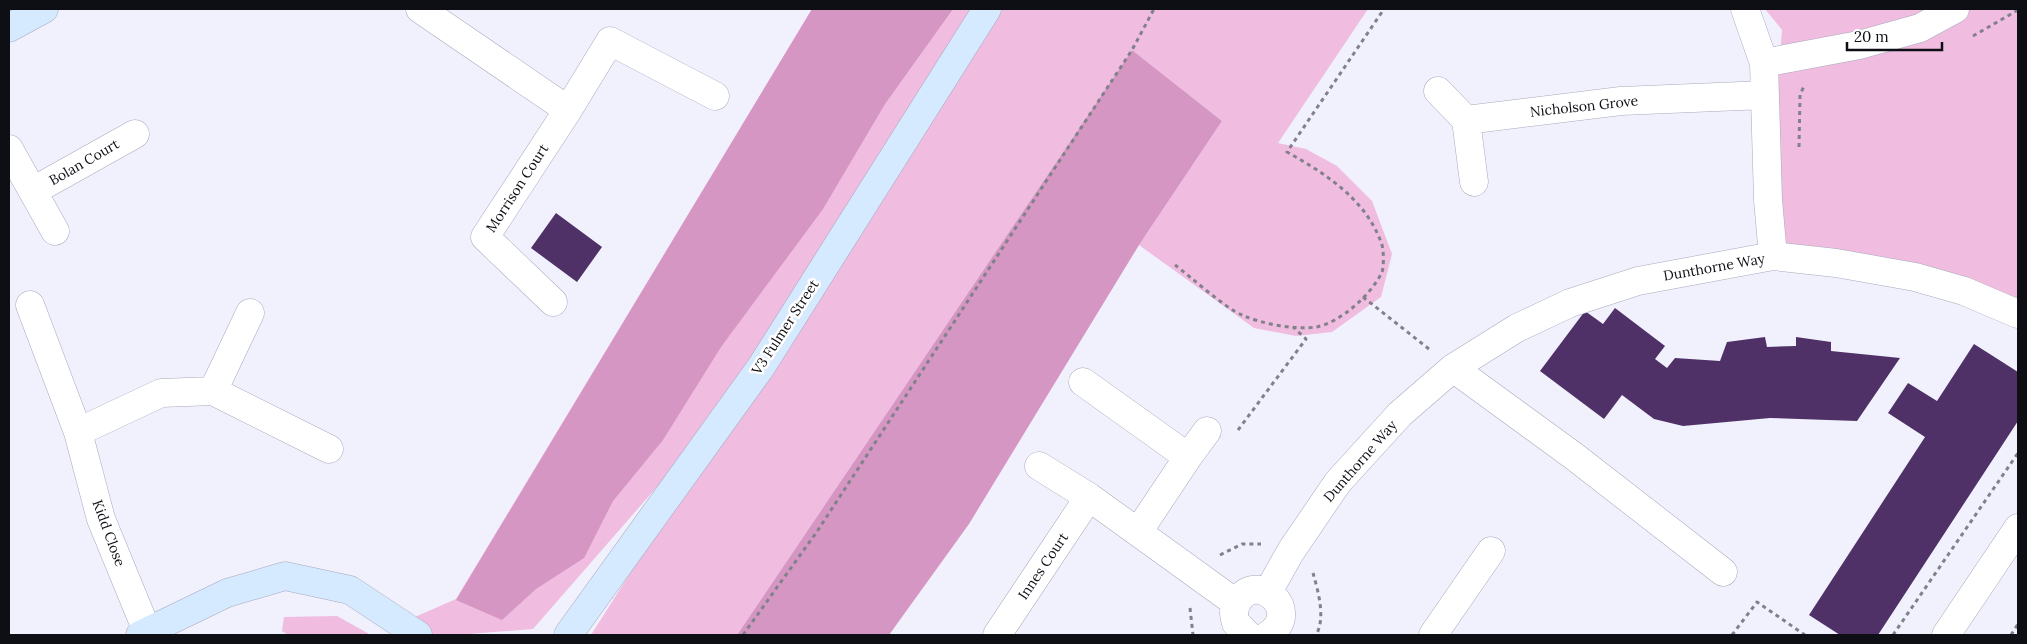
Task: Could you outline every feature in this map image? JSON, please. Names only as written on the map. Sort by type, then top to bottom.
[{"type":"street","points":[[9,28],[44,9]]},
{"type":"street","points":[[420,9],[568,110]]},
{"type":"street","name":"V3 Fulmer Street","points":[[568,635],[761,367],[987,9]]},
{"type":"street","points":[[1745,9],[1764,63],[1768,200],[1773,256]]},
{"type":"street","points":[[1764,63],[1859,45],[1920,28],[1955,9]]},
{"type":"street","name":"Morrison Court","points":[[553,302],[484,237],[568,110],[610,41],[716,96]]},
{"type":"street","points":[[1438,91],[1466,120],[1474,182]]},
{"type":"street","name":"Nicholson Grove","points":[[1466,120],[1621,101],[1765,94]]},
{"type":"street","name":"Bolan Court","points":[[33,191],[134,134]]},
{"type":"street","name":"Bolan Court","points":[[9,148],[55,231]]},
{"type":"street","name":"Dunthorne Way","points":[[1268,592],[1291,551],[1338,482],[1400,414],[1452,368],[1517,328],[1570,303],[1638,281],[1773,256],[1836,263],[1915,277],[1964,291],[2018,314]]},
{"type":"street","name":"Kidd Close","points":[[30,305],[78,432],[101,519],[146,634]]},
{"type":"street","points":[[213,392],[250,313]]},
{"type":"street","points":[[1452,368],[1575,457],[1723,572]]},
{"type":"street","points":[[1083,382],[1188,457]]},
{"type":"street","points":[[78,432],[162,393],[213,392],[329,449]]},
{"type":"street","points":[[1138,532],[1207,431]]},
{"type":"street","points":[[1039,466],[1089,497],[1236,603]]},
{"type":"street","name":"Innes Court","points":[[997,635],[1089,497]]},
{"type":"street","points":[[1946,635],[2018,528]]},
{"type":"street","points":[[1434,635],[1492,551]]},
{"type":"street","points":[[146,634],[227,593],[285,576],[350,590],[418,635]]},
{"type":"street","points":[[1251,591],[1268,592],[1275,597],[1282,615],[1262,633],[1236,623],[1233,616],[1236,603],[1241,596],[1251,591]]},
{"type":"path","points":[[743,635],[822,525],[1132,50],[1154,9]]},
{"type":"path","points":[[1175,265],[1240,314],[1267,323],[1292,327],[1317,327],[1339,319],[1363,297],[1382,272],[1382,244],[1365,213],[1339,184],[1287,152],[1384,9]]},
{"type":"path","points":[[1970,37],[2018,10]]},
{"type":"path","points":[[1799,154],[1800,95],[1807,80]]},
{"type":"path","points":[[1363,297],[1452,368]]},
{"type":"path","points":[[1207,431],[1235,434],[1306,339],[1292,327]]},
{"type":"path","points":[[1894,635],[2018,453]]},
{"type":"path","points":[[1732,635],[1757,602],[1804,635]]},
{"type":"path","points":[[2011,635],[2018,624]]},
{"type":"shaded area","points":[[812,9],[1368,9],[1278,143],[1306,149],[1337,166],[1372,201],[1392,254],[1381,297],[1332,332],[1296,336],[1254,328],[1139,245],[1222,121],[1132,50],[737,635],[591,635],[758,371],[533,629],[456,635],[418,635],[401,623],[456,599]]},
{"type":"shaded area","points":[[812,9],[953,9],[885,104],[823,209],[721,347],[663,440],[613,501],[584,558],[536,589],[502,620],[456,600]]},
{"type":"shaded area","points":[[1765,9],[2018,9],[2018,314],[1773,256],[1768,200],[1782,30]]},
{"type":"shaded area","points":[[1132,50],[1222,121],[1139,245],[969,524],[889,635],[737,635]]},
{"type":"shaded area","points":[[337,616],[371,635],[288,635],[282,631],[284,617]]},
{"type":"building","points":[[556,213],[602,247],[577,282],[531,248]]},
{"type":"building","points":[[1615,308],[1665,346],[1655,359],[1667,368],[1675,358],[1720,361],[1727,342],[1765,337],[1767,347],[1796,346],[1796,337],[1831,342],[1831,351],[1900,358],[1857,421],[1770,418],[1683,426],[1654,419],[1622,395],[1604,419],[1540,371],[1585,311],[1603,324]]},
{"type":"building","points":[[1974,344],[2018,372],[2018,421],[1878,635],[1840,635],[1809,615],[1925,437],[1888,413],[1908,383],[1937,401]]}]
